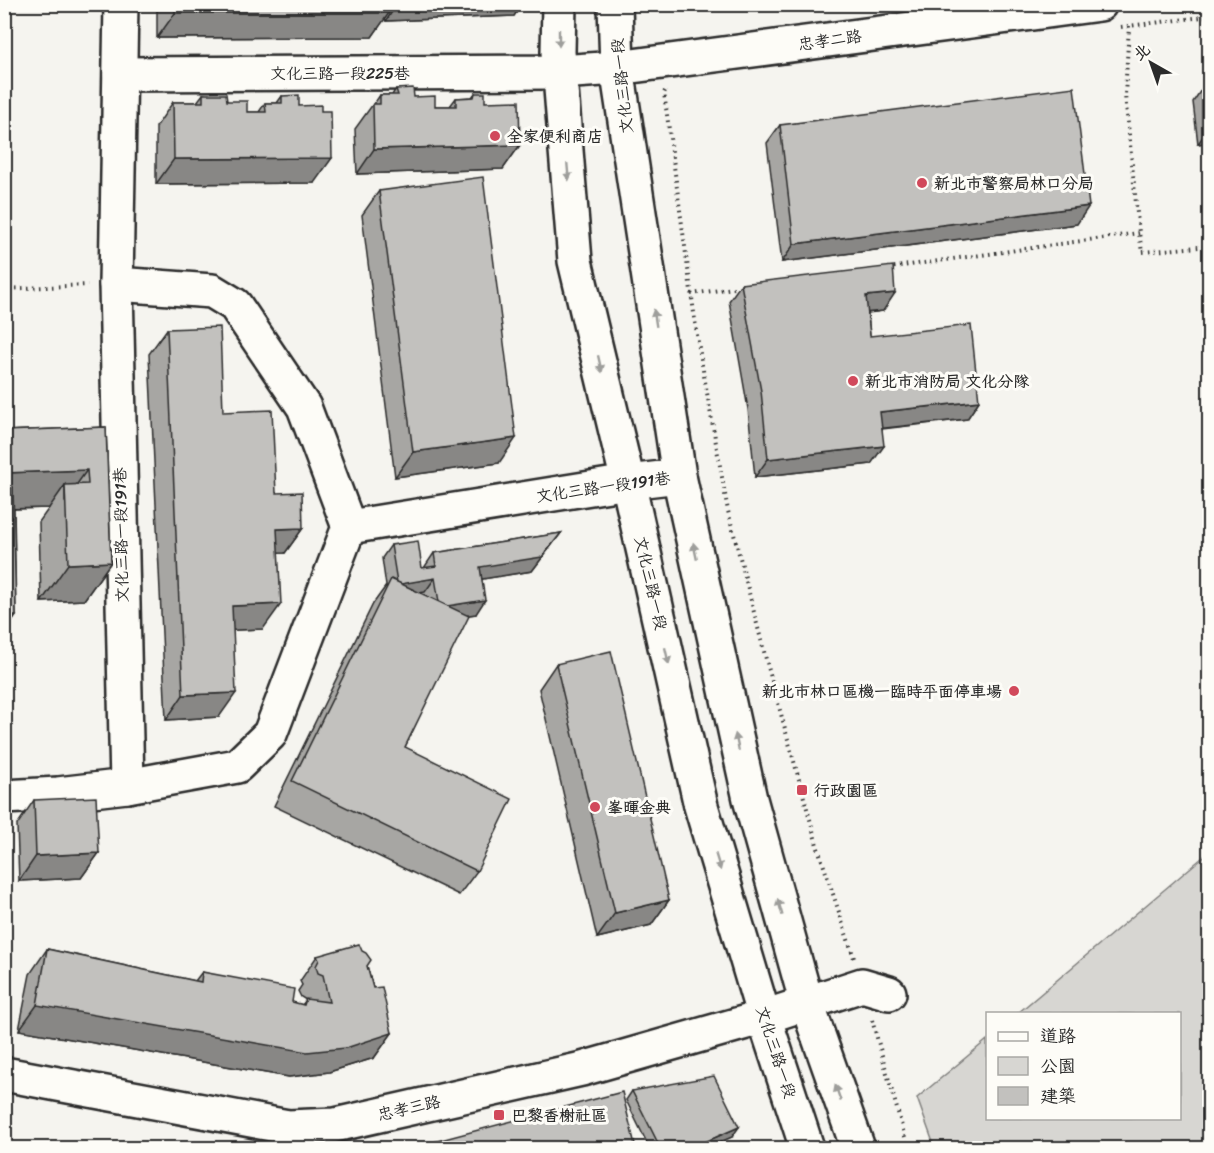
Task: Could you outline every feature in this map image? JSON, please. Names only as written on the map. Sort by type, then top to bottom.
[{"type":"street","name":"文化三路一段191巷","points":[[121,4],[116,284],[127,786]]},
{"type":"street","name":"文化三路一段","points":[[559,4],[560,72],[575,261],[628,482],[701,806],[764,1017],[807,1149]]},
{"type":"street","name":"文化三路一段","points":[[615,4],[617,68],[679,476],[750,799],[807,1004],[858,1149]]},
{"type":"street","points":[[617,68],[635,20],[635,4]]},
{"type":"street","name":"忠孝二路","points":[[560,72],[617,68],[1109,16]]},
{"type":"street","name":"文化三路一段225巷","points":[[120,74],[560,72]]},
{"type":"street","points":[[4,797],[58,794],[127,786],[237,766],[270,734],[349,527],[304,407],[235,306],[212,291],[116,284]]},
{"type":"street","name":"文化三路一段191巷","points":[[349,527],[628,482],[679,476]]},
{"type":"street","name":"忠孝三路","points":[[4,1074],[288,1127],[335,1125],[582,1069],[807,1004],[876,989]]},
{"type":"path","points":[[1109,16],[1129,26],[1209,16]]},
{"type":"path","points":[[1129,26],[1125,95],[1142,252],[1209,246]]},
{"type":"path","points":[[669,87],[664,93],[691,294],[728,511],[817,846],[876,989],[908,1149]]},
{"type":"path","points":[[879,269],[1139,233]]},
{"type":"path","points":[[4,289],[116,284]]},
{"type":"path","points":[[691,294],[750,286]]},
{"type":"green space","points":[[1209,852],[1209,1148],[935,1148],[917,1098],[986,1041],[986,1120],[1181,1120],[1181,1012],[1019,1012]]},
{"type":"building","points":[[175,4],[389,4],[389,13],[175,13]]},
{"type":"building","points":[[1209,83],[1209,119],[1205,84]]},
{"type":"building","name":"新北市警察局林口分局","points":[[1074,87],[1089,206],[794,244],[780,125]]},
{"type":"building","points":[[413,88],[414,97],[435,96],[435,106],[456,106],[456,98],[474,97],[475,93],[485,93],[485,102],[519,101],[520,145],[374,149],[373,104],[380,104],[380,95],[398,95],[396,89]]},
{"type":"building","points":[[203,94],[226,94],[227,101],[247,101],[247,112],[266,112],[265,103],[282,103],[282,96],[299,95],[299,106],[321,105],[321,111],[331,111],[332,158],[174,159],[173,102],[203,102]]},
{"type":"building","points":[[483,177],[516,438],[413,452],[379,191]]},
{"type":"building","name":"新北市消防局 文化分隊","points":[[893,266],[895,293],[866,296],[870,336],[971,325],[979,401],[880,412],[884,446],[768,459],[761,391],[741,284]]},
{"type":"building","points":[[220,327],[223,412],[272,410],[276,493],[302,492],[303,528],[277,529],[281,604],[232,606],[236,693],[183,695],[167,329]]},
{"type":"building","points":[[106,427],[111,562],[68,564],[65,485],[88,484],[87,470],[4,473],[4,431]]},
{"type":"building","points":[[13,487],[16,616],[4,616],[4,488]]},
{"type":"building","points":[[561,533],[542,557],[480,567],[485,600],[447,606],[439,602],[435,578],[401,584],[397,582],[391,545],[418,541],[422,568],[436,566],[434,553]]},
{"type":"building","points":[[391,579],[469,616],[405,747],[512,799],[477,871],[292,781]]},
{"type":"building","points":[[611,651],[669,900],[615,913],[556,664]]},
{"type":"building","points":[[96,797],[99,853],[36,856],[34,800]]},
{"type":"building","points":[[359,944],[371,960],[367,966],[373,988],[382,987],[392,1033],[346,1048],[307,1052],[37,1005],[47,949],[201,982],[202,972],[294,989],[292,1002],[304,1005],[306,999],[329,1002],[323,975],[318,973],[316,966],[319,960],[317,956]]},
{"type":"building","points":[[714,1076],[739,1127],[689,1149],[661,1149],[632,1091]]},
{"type":"building","points":[[622,1092],[636,1149],[407,1149]]},
{"type":"building","points":[[250,1143],[251,1149],[200,1149]]},
{"type":"place","name":"全家便利商店","points":[[495,136]]},
{"type":"place","name":"新北市警察局林口分局","points":[[922,183]]},
{"type":"place","name":"新北市消防局 文化分隊","points":[[853,381]]},
{"type":"place","name":"新北市林口區機一臨時平面停車場","points":[[1014,691]]},
{"type":"place","name":"行政園區","points":[[802,790]]},
{"type":"place","name":"峯暉金典","points":[[595,807]]},
{"type":"place","name":"巴黎香榭社區","points":[[499,1115]]}]
